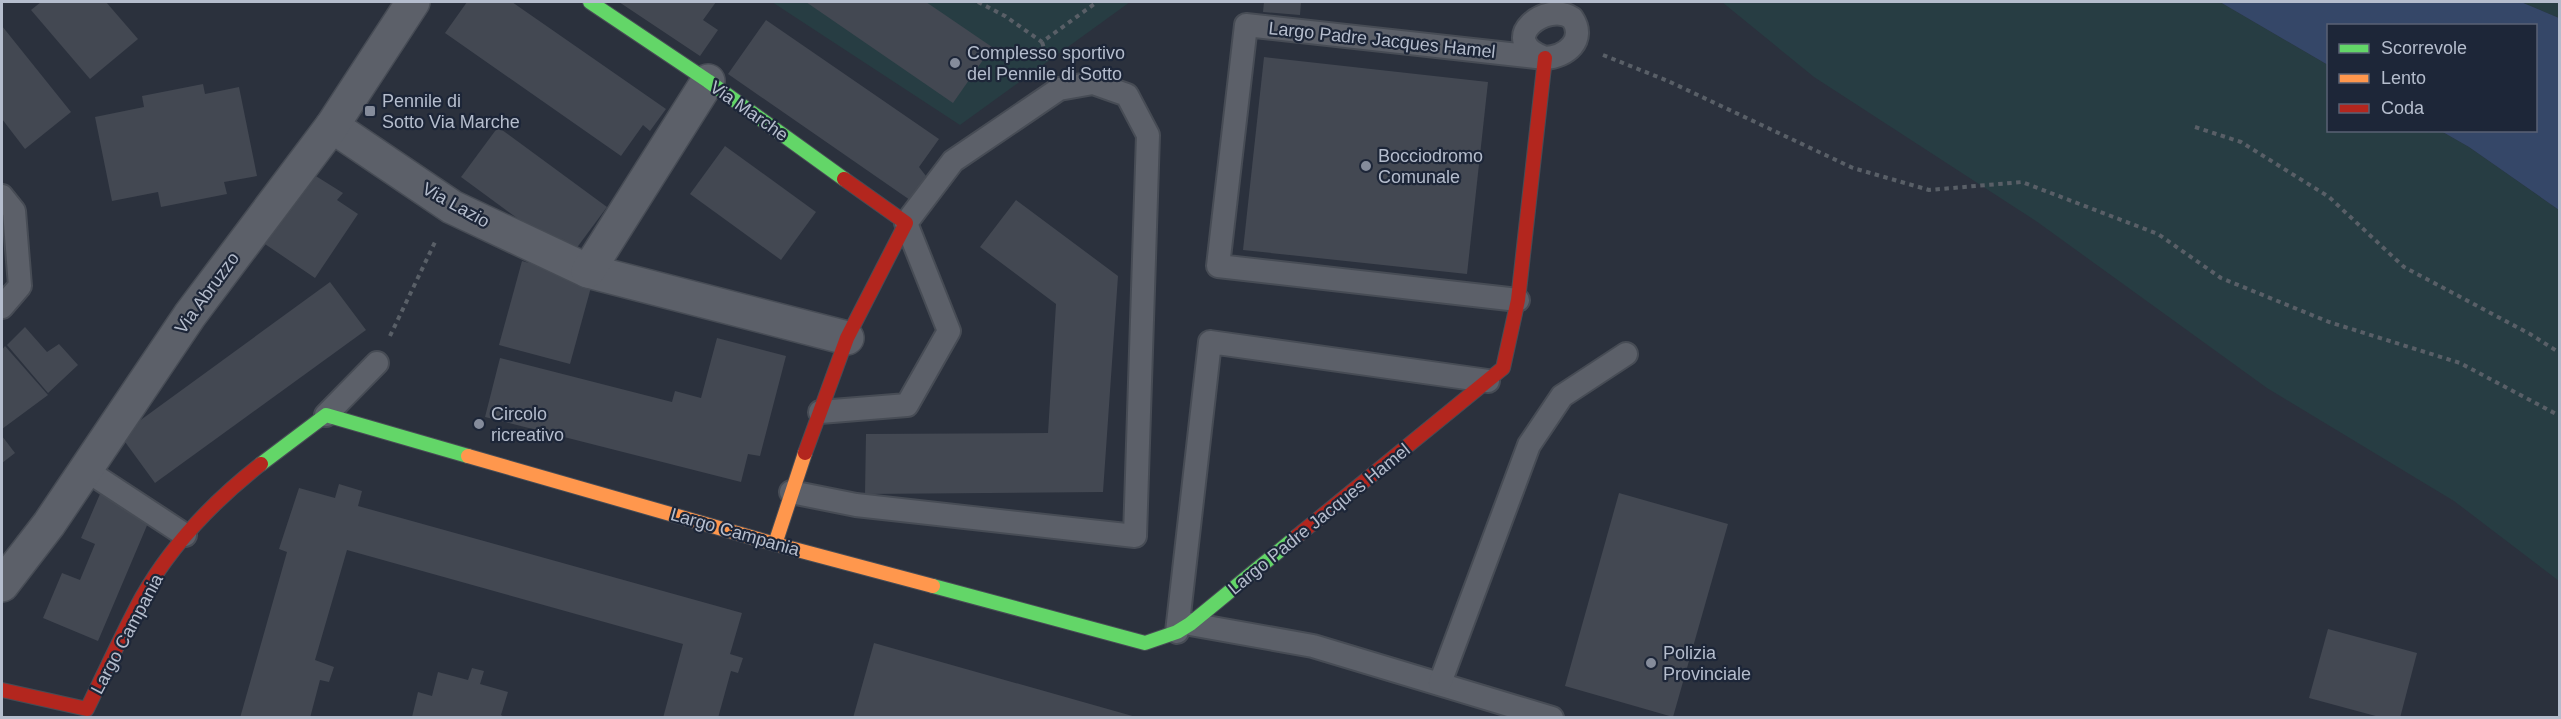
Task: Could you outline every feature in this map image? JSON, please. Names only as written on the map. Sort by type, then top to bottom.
[{"type":"street","name":"Via Abruzzo","points":[[2,585],[50,524],[190,315],[332,126],[413,2]]},
{"type":"street","name":"Via Marche","points":[[590,2],[708,81],[906,223]]},
{"type":"street","name":"Largo Padre Jacques Hamel","points":[[1145,643],[1183,628],[1503,369],[1518,300],[1545,58]]},
{"type":"street","points":[[588,271],[708,81]]},
{"type":"street","name":"Via Lazio","points":[[332,126],[452,207],[588,271],[847,338]]},
{"type":"street","points":[[775,544],[791,492],[847,338],[906,223]]},
{"type":"street","name":"Largo Campania","points":[[2,690],[87,709],[143,596],[185,535],[246,476],[326,416],[775,544],[1145,643]]},
{"type":"lane","points":[[1545,58],[1537,55],[1528,47],[1525,39],[1527,20],[1532,13],[1553,6],[1563,10],[1572,17],[1577,33],[1574,43]]},
{"type":"lane","name":"Largo Padre Jacques Hamel","points":[[1518,300],[1218,266],[1246,25],[1545,58],[1558,58],[1567,53],[1574,43]]},
{"type":"lane","points":[[791,492],[856,505],[1135,536],[1148,135],[1127,95],[1093,83],[1059,89],[952,161],[906,223],[949,331],[907,405],[820,412]]},
{"type":"lane","points":[[2,196],[14,211],[20,286],[2,307]]},
{"type":"lane","points":[[1488,381],[1210,342],[1183,628],[1313,646],[1551,717]]},
{"type":"lane","points":[[1440,683],[1529,445],[1562,396],[1626,354]]},
{"type":"lane","name":"Largo Campania","points":[[326,416],[377,363]]},
{"type":"lane","points":[[86,470],[185,535]]},
{"type":"path","points":[[978,2],[1005,16],[1042,42],[1096,2]]},
{"type":"path","points":[[1574,43],[1668,81],[1853,168],[1929,190],[2022,182],[2158,234],[2222,278],[2329,322],[2460,363],[2559,416]]},
{"type":"path","points":[[2195,127],[2241,142],[2329,198],[2404,267],[2530,334],[2559,353]]},
{"type":"path","points":[[377,363],[452,207]]},
{"type":"green space","name":"Complesso sportivo del Pennile di Sotto","points":[[772,2],[1130,2],[960,125]]},
{"type":"green space","points":[[1722,2],[2220,2],[2327,64],[2327,132],[2443,132],[2469,147],[2559,210],[2559,581],[2454,501],[2267,388],[2036,221],[1814,77]]},
{"type":"green space","points":[[2521,2],[2559,2],[2559,18]]},
{"type":"water","points":[[2220,2],[2521,2],[2559,18],[2559,210],[2469,147],[2443,132],[2537,132],[2537,24],[2327,24],[2327,64]]},
{"type":"building","points":[[41,2],[106,2],[138,39],[90,79],[31,10]]},
{"type":"building","points":[[467,2],[512,2],[666,109],[650,131],[643,125],[621,156],[445,33]]},
{"type":"building","points":[[619,2],[716,2],[703,20],[718,30],[700,56]]},
{"type":"building","points":[[806,2],[926,2],[992,47],[953,103]]},
{"type":"building","points":[[1264,2],[1301,2],[1300,15],[1263,12]]},
{"type":"building","points":[[766,20],[939,139],[919,167],[926,176],[910,200],[728,74]]},
{"type":"building","points":[[2,26],[71,112],[25,149],[2,119]]},
{"type":"building","name":"Bocciodromo Comunale","points":[[1264,57],[1488,82],[1467,274],[1243,250]]},
{"type":"building","points":[[203,84],[205,94],[239,87],[257,176],[224,182],[227,194],[161,207],[158,192],[112,201],[95,117],[144,107],[142,96]]},
{"type":"building","points":[[498,127],[607,207],[570,257],[461,177]]},
{"type":"building","points":[[725,146],[816,212],[781,260],[690,194]]},
{"type":"building","points":[[311,173],[343,193],[337,200],[358,214],[315,278],[262,242]]},
{"type":"building","points":[[1016,200],[1118,276],[1103,492],[865,494],[866,434],[1048,433],[1056,304],[980,247]]},
{"type":"building","points":[[522,261],[593,280],[570,364],[499,345]]},
{"type":"building","points":[[330,282],[366,330],[155,483],[120,435]]},
{"type":"building","points":[[25,327],[47,352],[59,344],[78,365],[48,393],[7,345]]},
{"type":"building","points":[[717,338],[786,356],[760,456],[748,454],[741,482],[485,417],[500,358],[672,402],[675,391],[701,398]]},
{"type":"building","points":[[5,346],[48,395],[2,429],[2,350]]},
{"type":"building","points":[[2,436],[15,453],[2,463]]},
{"type":"building","points":[[339,484],[362,491],[358,506],[742,613],[730,654],[743,658],[738,673],[731,671],[718,718],[663,718],[683,644],[347,550],[315,660],[334,667],[329,682],[320,680],[310,718],[240,718],[287,552],[279,549],[299,488],[335,498]]},
{"type":"building","points":[[1619,493],[1728,524],[1673,717],[1565,686]]},
{"type":"building","points":[[100,494],[151,516],[98,641],[43,618],[62,573],[80,580],[95,544],[81,538]]},
{"type":"building","points":[[2328,629],[2417,653],[2400,718],[2383,718],[2309,698]]},
{"type":"building","points":[[874,643],[1136,717],[1136,718],[853,718]]},
{"type":"building","points":[[472,668],[484,671],[480,684],[508,692],[501,715],[506,718],[412,717],[418,692],[432,696],[438,672],[468,680]]},
{"type":"traffic: fast","points":[[590,2],[708,81],[844,179]]},
{"type":"traffic: fast","points":[[261,464],[326,415],[468,456]]},
{"type":"traffic: fast","points":[[933,586],[1145,643],[1177,632],[1190,624],[1296,537]]},
{"type":"traffic: slow","points":[[775,544],[805,453]]},
{"type":"traffic: slow","points":[[468,456],[775,544],[933,586]]},
{"type":"traffic: jam","points":[[1296,537],[1503,368],[1518,300],[1545,58]]},
{"type":"traffic: jam","points":[[805,453],[847,338],[906,223],[844,179]]},
{"type":"traffic: jam","points":[[2,690],[87,709],[142,597],[166,560],[211,508],[261,464]]},
{"type":"place","name":"Complesso sportivo del Pennile di Sotto","points":[[955,63]]},
{"type":"place","name":"Pennile di Sotto Via Marche","points":[[370,111]]},
{"type":"place","name":"Bocciodromo Comunale","points":[[1366,166]]},
{"type":"place","name":"Circolo ricreativo","points":[[479,424]]},
{"type":"place","name":"Polizia Provinciale","points":[[1651,663]]}]
